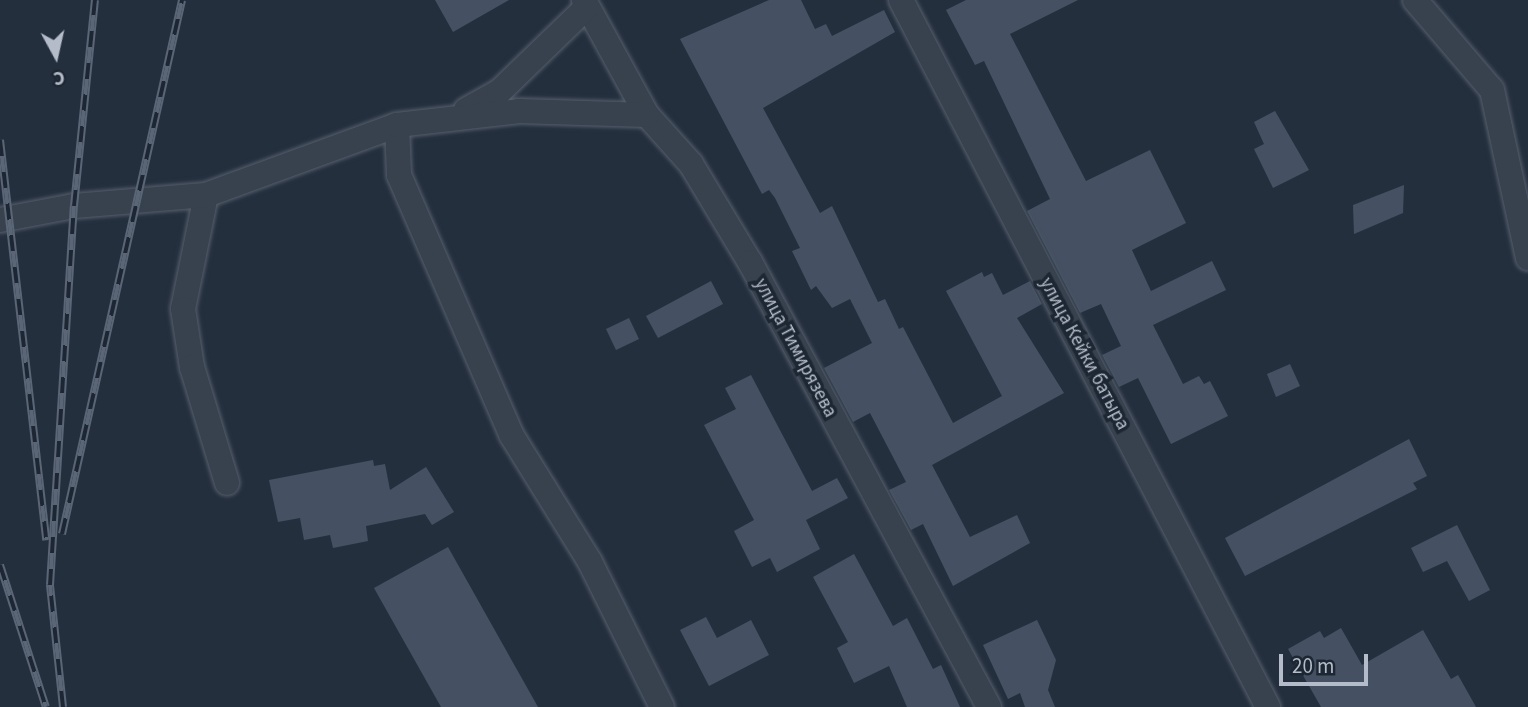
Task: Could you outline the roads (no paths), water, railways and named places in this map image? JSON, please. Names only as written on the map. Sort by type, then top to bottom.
[{"type":"street","name":"улица Кейки батыра","points":[[901,0],[1268,707]]},
{"type":"street","points":[[1415,0],[1492,90],[1528,258]]},
{"type":"street","points":[[456,116],[499,92],[585,4]]},
{"type":"street","name":"улица Тимирязева","points":[[585,4],[647,115],[691,164],[750,262],[989,707]]},
{"type":"street","points":[[0,220],[74,206],[206,195],[397,125],[456,116],[519,111],[647,115]]},
{"type":"street","points":[[397,125],[399,175],[512,436],[590,562],[662,707]]},
{"type":"street","points":[[206,195],[183,309],[192,367],[227,483]]},
{"type":"railway","points":[[63,707],[50,585],[74,206],[95,0]]},
{"type":"railway","points":[[62,534],[182,0]]},
{"type":"railway","points":[[0,140],[46,540]]},
{"type":"railway","points":[[0,565],[46,707]]}]
